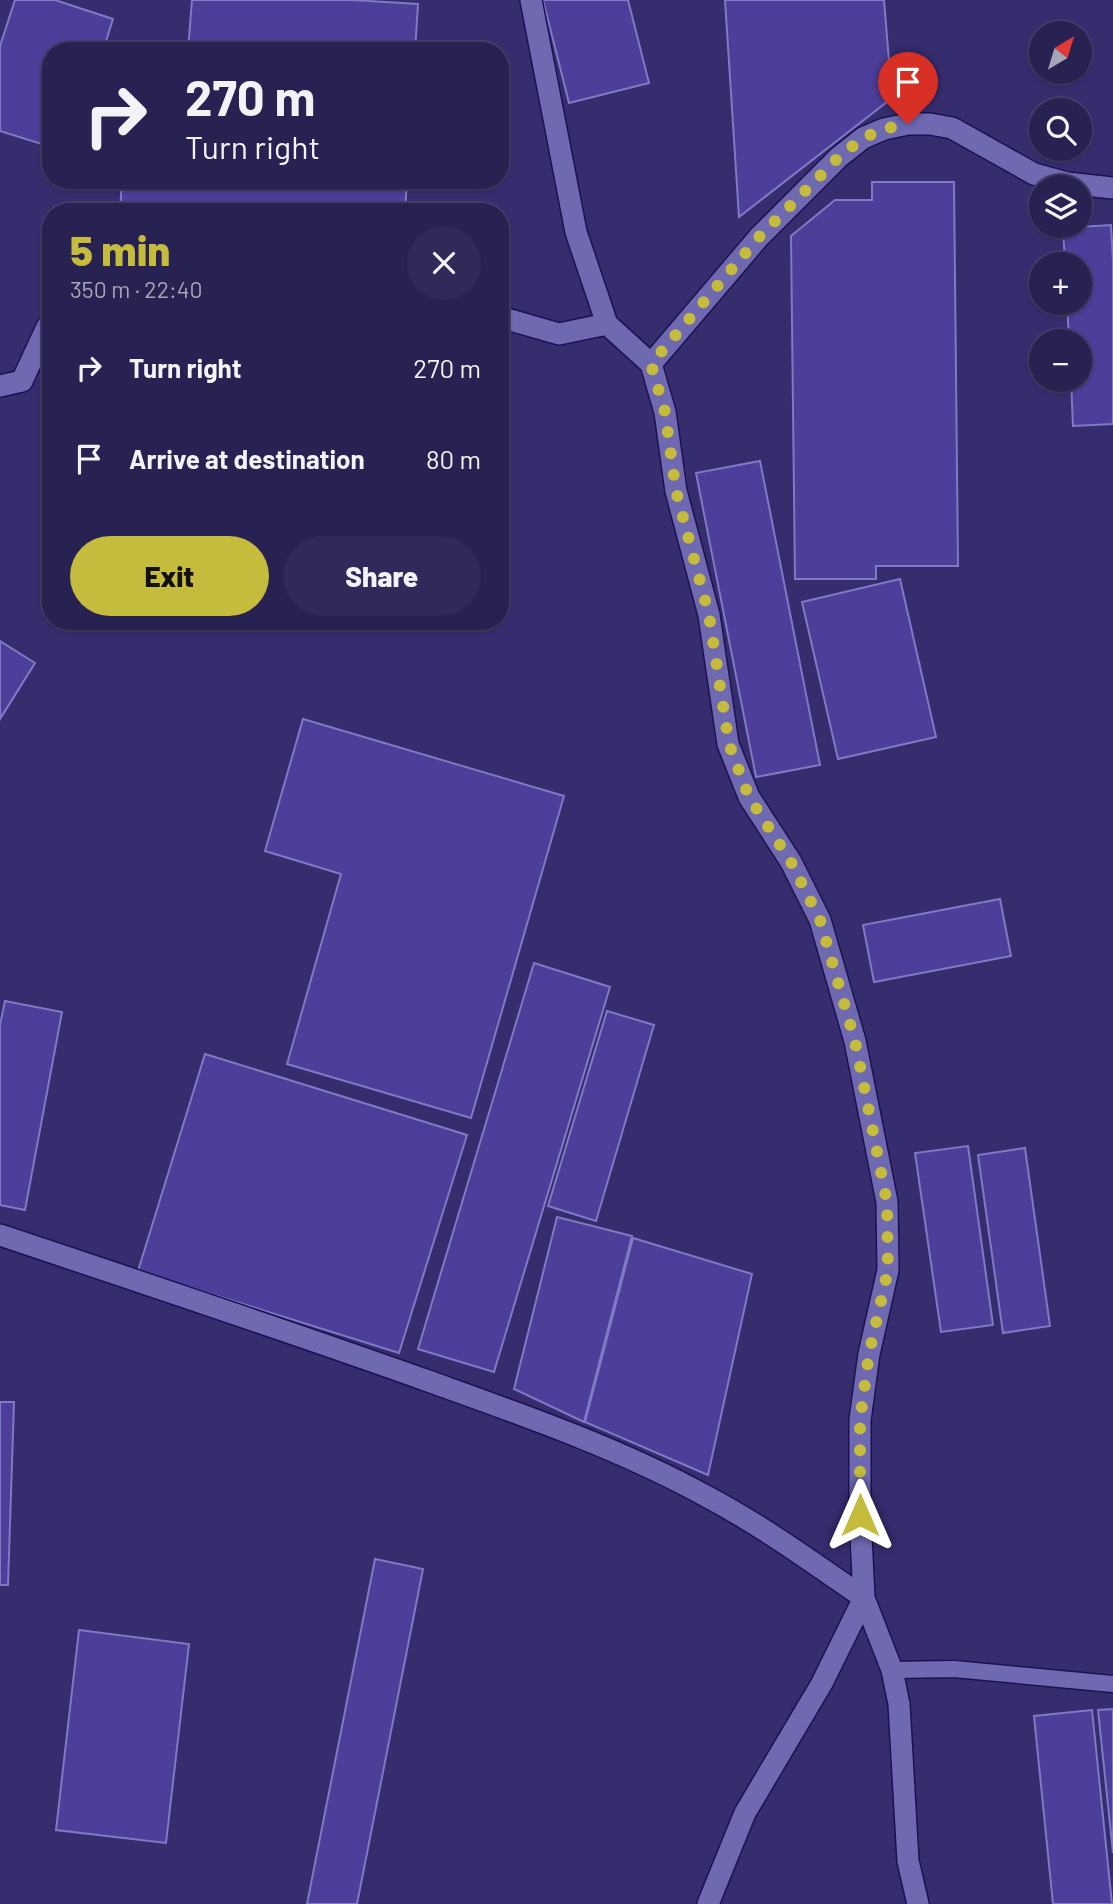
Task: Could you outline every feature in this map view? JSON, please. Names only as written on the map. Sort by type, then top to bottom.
[{"type":"street","points":[[531,0],[576,232],[607,324],[651,364],[665,412],[676,491],[709,615],[729,744],[749,797],[791,862],[820,920],[855,1041],[887,1202],[888,1270],[869,1354],[860,1420],[860,1515],[864,1598],[892,1670],[899,1704],[908,1861],[918,1904]]},
{"type":"street","points":[[651,364],[759,237],[839,157],[863,138],[884,129],[908,124],[952,128],[1034,174],[1068,183],[1113,188]]},
{"type":"street","points":[[509,320],[559,334],[607,324]]},
{"type":"street","points":[[0,386],[22,381],[42,338]]},
{"type":"street","points":[[0,1235],[304,1336],[502,1408],[631,1459],[704,1495],[779,1538],[864,1598]]},
{"type":"street","points":[[708,1904],[745,1813],[822,1683],[864,1598]]},
{"type":"lane","points":[[892,1670],[954,1669],[1113,1684]]},
{"type":"building","points":[[15,0],[55,0],[113,19],[106,42],[42,42],[42,144],[0,131],[0,46]]},
{"type":"building","points":[[192,0],[352,0],[418,4],[416,42],[189,42]]},
{"type":"building","points":[[543,0],[628,0],[649,83],[569,103]]},
{"type":"building","points":[[725,0],[884,0],[892,98],[739,217]]},
{"type":"building","points":[[872,182],[954,182],[958,566],[876,566],[876,579],[795,579],[791,236],[835,200],[872,200]]},
{"type":"building","points":[[121,189],[406,189],[406,203],[121,203]]},
{"type":"building","points":[[1111,225],[1113,424],[1073,426],[1072,392],[1092,392],[1092,329],[1068,329],[1068,315],[1092,315],[1092,252],[1064,252],[1064,238],[1092,238],[1092,226]]},
{"type":"building","points":[[760,461],[820,765],[756,777],[696,473]]},
{"type":"building","points":[[900,579],[936,737],[838,759],[802,602]]},
{"type":"building","points":[[0,641],[35,663],[0,719]]},
{"type":"building","points":[[303,719],[564,796],[471,1118],[287,1064],[341,874],[265,851]]},
{"type":"building","points":[[1000,899],[1011,956],[874,982],[863,925]]},
{"type":"building","points":[[534,963],[610,987],[494,1372],[418,1349]]},
{"type":"building","points":[[5,1001],[62,1012],[25,1210],[0,1205],[0,1025]]},
{"type":"building","points":[[607,1011],[654,1025],[596,1221],[548,1206]]},
{"type":"building","points":[[205,1054],[467,1135],[399,1353],[138,1271]]},
{"type":"building","points":[[968,1146],[993,1325],[941,1332],[915,1153]]},
{"type":"building","points":[[1025,1148],[1050,1326],[1003,1333],[978,1155]]},
{"type":"building","points":[[557,1217],[632,1236],[584,1422],[514,1389]]},
{"type":"building","points":[[633,1238],[752,1274],[708,1475],[585,1422]]},
{"type":"building","points":[[0,1402],[14,1402],[8,1585],[0,1585]]},
{"type":"building","points":[[375,1559],[423,1569],[357,1904],[307,1904]]},
{"type":"building","points":[[79,1630],[189,1644],[166,1843],[56,1830]]},
{"type":"building","points":[[1113,1709],[1113,1853],[1098,1710]]},
{"type":"building","points":[[1092,1710],[1112,1904],[1053,1904],[1034,1716]]},
{"type":"route","points":[[860,1515],[860,1420],[869,1354],[888,1270],[887,1202],[855,1041],[820,920],[791,862],[749,797],[729,744],[709,615],[676,491],[665,412],[651,364],[759,237],[839,157],[863,138],[884,129],[908,124]]}]
